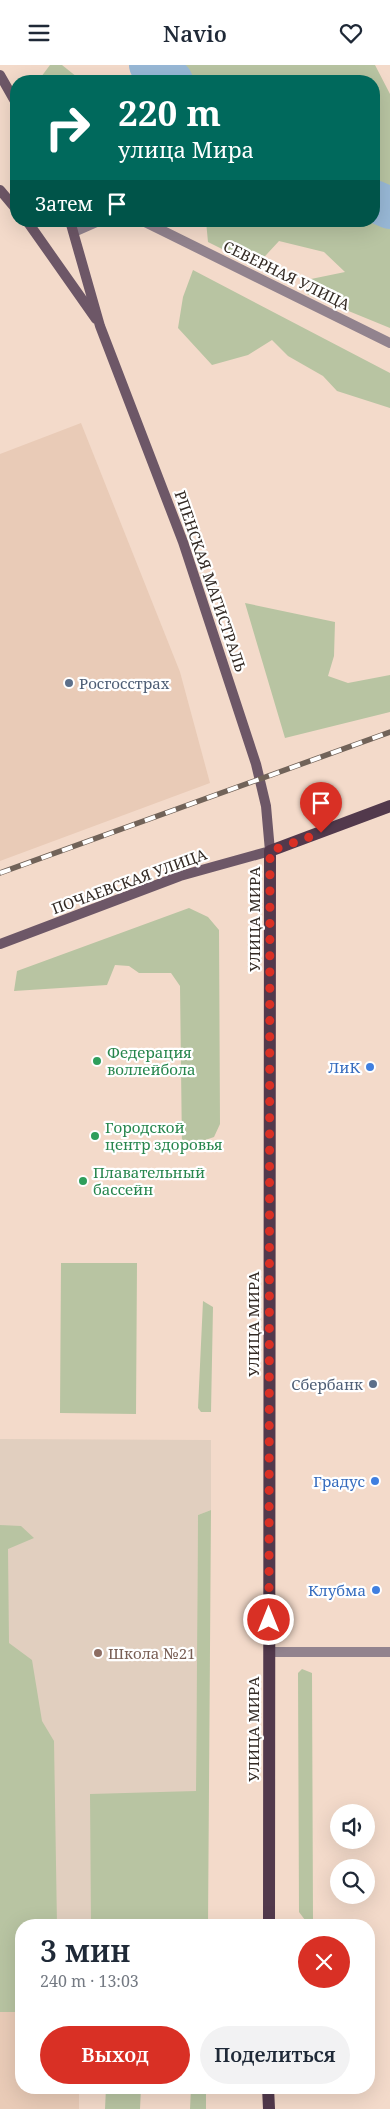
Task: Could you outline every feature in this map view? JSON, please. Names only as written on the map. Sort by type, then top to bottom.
[{"type":"main road","points":[[0,75],[10,92]]},
{"type":"main road","points":[[0,190],[10,202]]},
{"type":"main road","name":"РПЕНСКАЯ МАГИСТРАЛЬ","points":[[31,227],[100,327]]},
{"type":"main road","name":"РПЕНСКАЯ МАГИСТРАЛЬ","points":[[72,227],[100,327],[183,542],[256,764],[266,806],[270,851]]},
{"type":"main road","name":"УЛИЦА МИРА","points":[[269,1919],[270,851],[390,806]]},
{"type":"main road","name":"ПОЧАЕВСКАЯ УЛИЦА","points":[[0,944],[180,875],[270,851]]},
{"type":"main road","points":[[268,2094],[268,2109]]},
{"type":"street","points":[[74,232],[85,227]]},
{"type":"street","name":"СЕВЕРНАЯ УЛИЦА","points":[[155,227],[390,343]]},
{"type":"street","points":[[269,1653],[390,1652]]},
{"type":"shaded area","points":[[81,423],[180,672],[210,783],[0,861],[0,454]]},
{"type":"shaded area","name":"Школа №21","points":[[0,1439],[211,1440],[211,1510],[198,1515],[195,1919],[15,1919],[15,2012],[0,2012]]},
{"type":"shaded area","points":[[0,2012],[15,2012],[15,2094],[79,2094],[79,2109],[0,2109]]},
{"type":"green space","points":[[50,65],[62,65],[74,75],[42,75]]},
{"type":"green space","points":[[168,65],[375,65],[390,94],[390,328],[307,294],[311,279],[345,272],[324,252],[279,241],[256,266],[208,242],[207,227],[380,227],[380,75],[183,75]]},
{"type":"green space","points":[[193,270],[390,373],[390,408],[337,391],[323,376],[288,356],[272,340],[248,355],[212,365],[178,328],[183,297]]},
{"type":"green space","points":[[245,603],[335,622],[334,656],[328,676],[348,683],[390,675],[390,712],[285,738]]},
{"type":"green space","points":[[189,908],[208,917],[219,930],[220,1124],[214,1137],[182,1148],[180,986],[171,973],[139,973],[129,966],[115,965],[107,985],[14,991],[17,971]]},
{"type":"green space","points":[[61,1263],[137,1263],[136,1414],[60,1413]]},
{"type":"green space","points":[[203,1301],[213,1307],[211,1412],[201,1412],[198,1408]]},
{"type":"green space","points":[[211,1510],[208,1919],[91,1919],[90,1794],[196,1791],[198,1515]]},
{"type":"green space","points":[[0,1525],[21,1526],[34,1538],[8,1549],[9,1643],[32,1660],[42,1721],[54,1741],[57,1919],[15,1919],[15,2012],[0,2012]]},
{"type":"green space","points":[[302,1669],[312,1673],[313,1919],[304,1919],[299,1912],[298,1673]]},
{"type":"green space","points":[[106,2094],[141,2094],[140,2109],[105,2109]]},
{"type":"green space","points":[[191,2094],[206,2094],[206,2109],[190,2109]]},
{"type":"waterway","points":[[150,65],[164,75]]},
{"type":"waterway","points":[[380,204],[390,208]]},
{"type":"railway","points":[[0,873],[390,732]]},
{"type":"place","name":"Росгосстрах","points":[[69,683]]},
{"type":"place","name":"Федерация воллейбола","points":[[97,1061]]},
{"type":"place","name":"ЛиК","points":[[370,1067]]},
{"type":"place","name":"Городской центр здоровья","points":[[95,1136]]},
{"type":"place","name":"Плавательный бассейн","points":[[83,1181]]},
{"type":"place","name":"Сбербанк","points":[[373,1384]]},
{"type":"place","name":"Градус","points":[[375,1481]]},
{"type":"place","name":"Клубма","points":[[376,1590]]},
{"type":"place","name":"Школа №21","points":[[98,1653]]},
{"type":"route","points":[[269,1620],[270,851],[321,833]]}]
